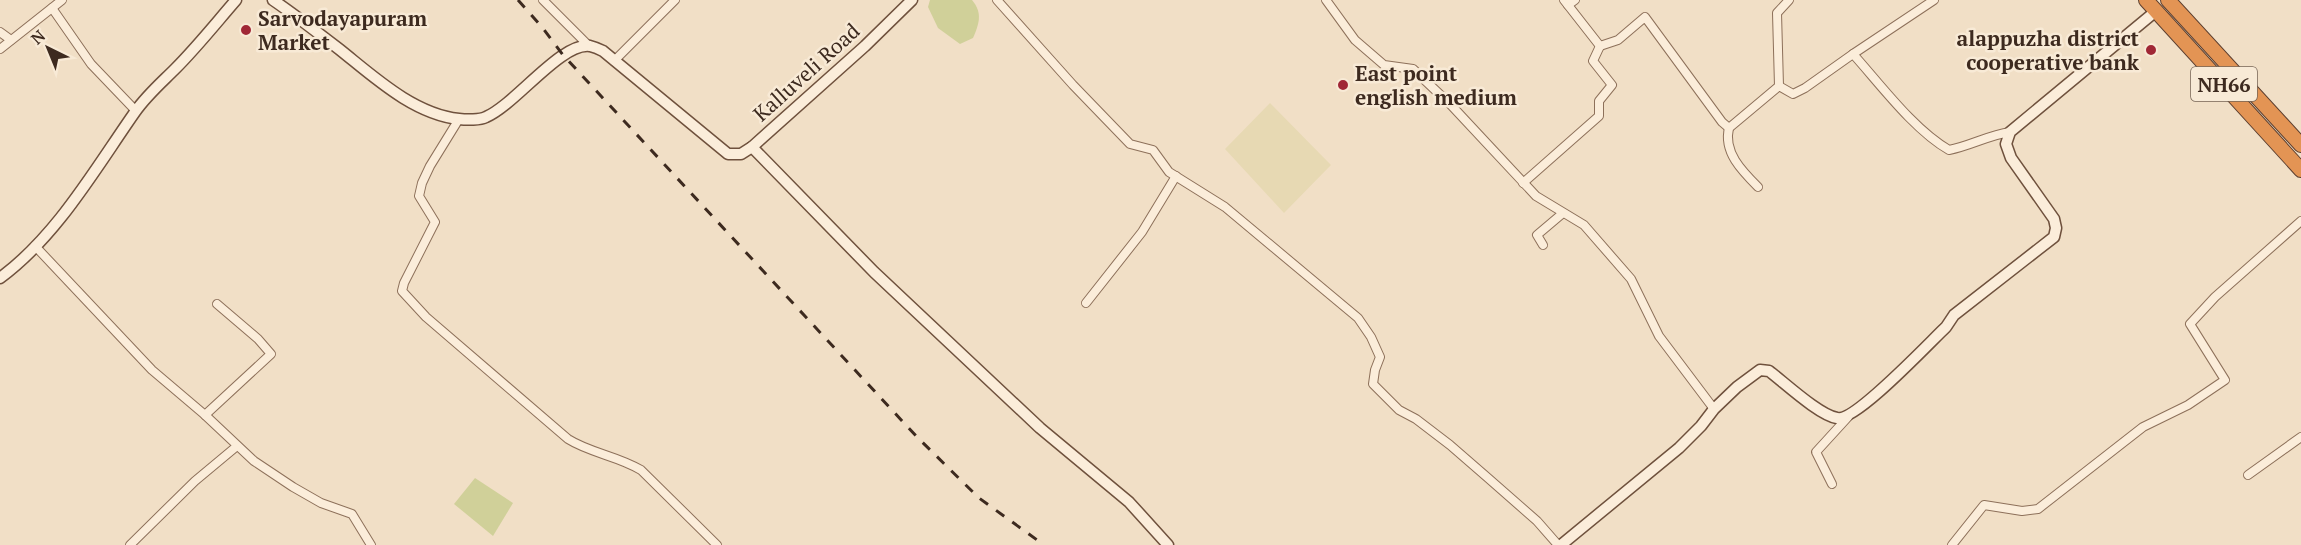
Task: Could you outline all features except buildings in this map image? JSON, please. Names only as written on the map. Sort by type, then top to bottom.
[{"type":"highway","name":"NH66","points":[[2146,0],[2301,170]]},
{"type":"highway","name":"NH66","points":[[2168,0],[2301,145]]},
{"type":"street","points":[[0,49],[62,0]]},
{"type":"street","points":[[0,278],[35,246],[110,152],[136,111],[154,88],[198,45],[236,0]]},
{"type":"street","points":[[273,0],[411,102],[459,119],[484,118],[507,105],[563,55],[589,46]]},
{"type":"street","points":[[543,0],[589,46],[603,51],[728,154],[741,154],[752,147],[874,272],[1040,428],[1129,502],[1168,545]]},
{"type":"street","points":[[614,61],[675,0]]},
{"type":"street","name":"Kalluveli Road","points":[[752,147],[866,46],[912,0]]},
{"type":"street","points":[[997,0],[1073,85],[1130,144],[1153,150],[1169,172],[1225,207],[1358,318],[1371,337],[1380,357],[1373,384],[1399,410],[1416,419],[1458,451],[1537,521],[1560,545],[1680,448],[1714,409],[1737,387],[1760,370],[1769,371],[1826,415],[1839,419],[1848,417]]},
{"type":"street","points":[[1326,0],[1355,40],[1384,65],[1413,69],[1536,196],[1584,225],[1631,279],[1659,336],[1714,409]]},
{"type":"street","points":[[1779,86],[1777,13],[1789,0]]},
{"type":"street","points":[[1779,86],[1792,94],[1799,91],[1934,0]]},
{"type":"street","points":[[1569,2],[1599,46]]},
{"type":"street","points":[[52,8],[91,64],[136,111]]},
{"type":"street","points":[[1853,54],[1922,130],[1934,142],[1949,150],[2005,136],[2156,11]]},
{"type":"street","points":[[1523,183],[1599,116],[1599,101],[1612,85],[1593,61],[1599,46],[1617,40],[1645,17],[1722,122],[1729,128]]},
{"type":"street","points":[[0,33],[11,40]]},
{"type":"street","points":[[1758,188],[1736,164],[1726,138],[1729,128],[1779,86]]},
{"type":"street","points":[[459,119],[422,183],[419,196],[435,222],[402,291],[426,317],[568,439],[583,448],[631,464],[641,470],[717,545]]},
{"type":"street","points":[[1832,484],[1816,452],[1848,417],[1875,396],[1946,327],[1954,315],[2054,237],[2056,228],[2054,219],[2011,158],[2005,136]]},
{"type":"street","points":[[1086,303],[1142,232],[1176,176]]},
{"type":"street","points":[[1543,245],[1537,235],[1563,213]]},
{"type":"street","points":[[1952,545],[1984,505],[2022,511],[2038,509],[2143,427],[2188,405],[2225,380],[2190,324],[2215,297],[2301,221]]},
{"type":"street","points":[[35,246],[152,370],[237,446],[260,466],[293,487],[321,503],[352,514],[371,545]]},
{"type":"street","points":[[205,415],[271,354],[258,339],[216,304]]},
{"type":"street","points":[[2248,475],[2301,437]]},
{"type":"street","points":[[130,545],[195,481],[237,446]]},
{"type":"shaded area","points":[[1270,103],[1331,165],[1284,213],[1225,149]]},
{"type":"green space","points":[[930,0],[972,0],[979,14],[973,38],[960,44],[938,28],[928,7]]},
{"type":"green space","points":[[475,478],[513,503],[493,536],[454,504]]},
{"type":"railway","points":[[518,0],[563,55],[917,437],[979,498],[1044,545]]},
{"type":"place","name":"Sarvodayapuram Market","points":[[246,30]]},
{"type":"place","name":"alappuzha district cooperative bank","points":[[2151,50]]},
{"type":"place","name":"East point english medium","points":[[1343,85]]}]
